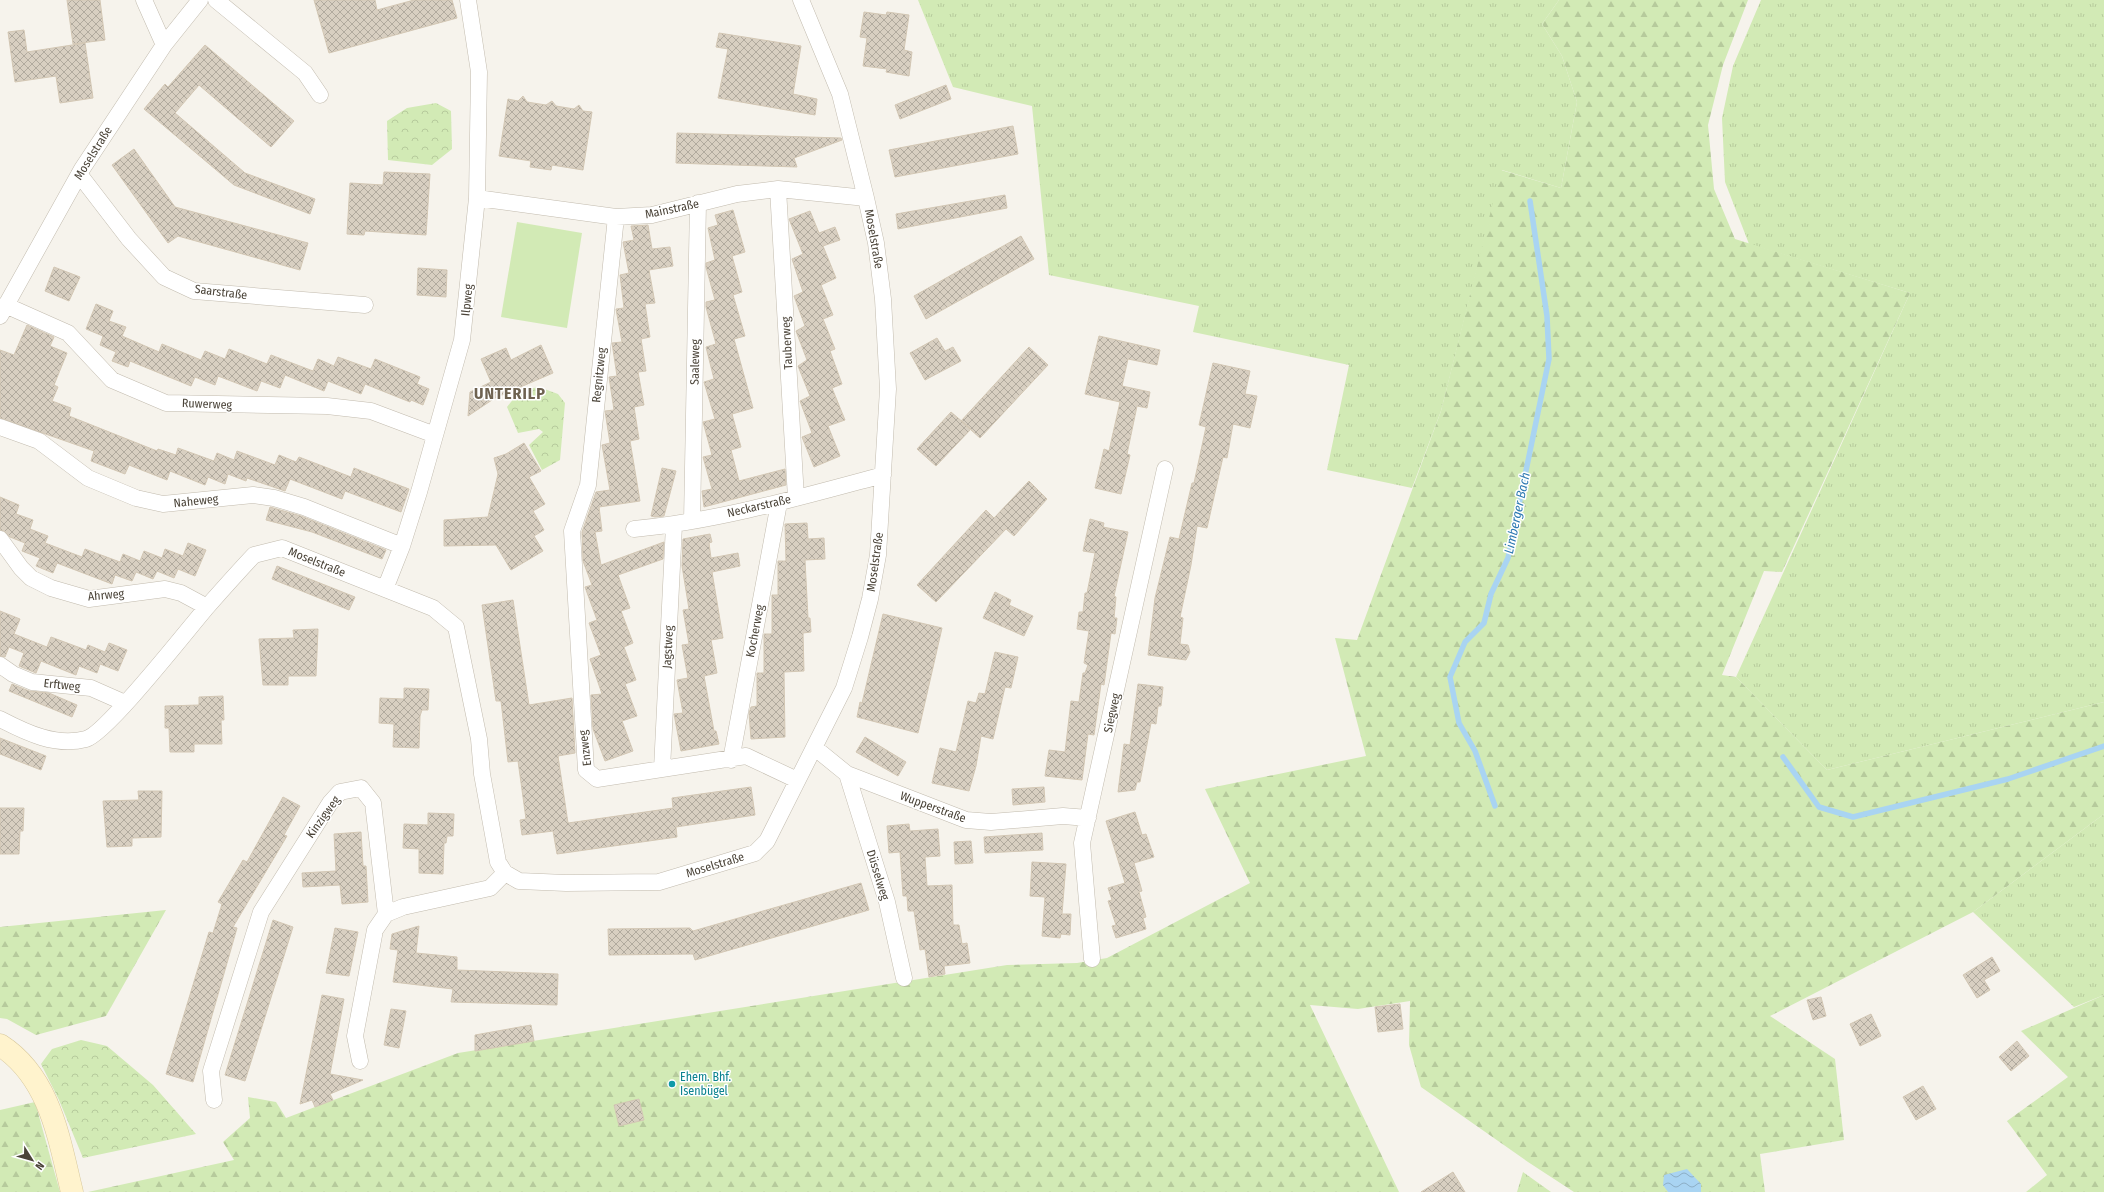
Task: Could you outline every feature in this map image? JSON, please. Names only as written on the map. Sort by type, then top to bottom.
[{"type":"main road","points":[[0,1045],[21,1062],[46,1098],[72,1192]]},
{"type":"street","points":[[144,0],[164,45]]},
{"type":"street","name":"Moselstraße","points":[[2,311],[79,174],[164,45],[200,0]]},
{"type":"street","points":[[216,0],[305,73],[320,95]]},
{"type":"street","name":"Ilpweg","points":[[385,589],[402,546],[462,340],[477,198],[479,72],[473,22],[468,0]]},
{"type":"street","name":"Moselstraße","points":[[0,719],[29,734],[66,742],[88,739],[101,729],[125,703],[207,607],[254,555],[282,548],[433,608],[456,626],[479,739],[482,774],[498,862],[505,873],[519,881],[566,883],[659,882],[755,853],[767,841],[844,688],[870,599],[878,555],[888,389],[883,299],[876,243],[866,198],[840,94],[801,0]]},
{"type":"street","name":"Saarstraße","points":[[79,174],[128,239],[164,277],[194,291],[365,305]]},
{"type":"street","name":"Mainstraße","points":[[477,198],[616,217],[652,215],[737,194],[778,189],[866,198]]},
{"type":"street","name":"Tauberweg","points":[[778,189],[796,498]]},
{"type":"street","name":"Saaleweg","points":[[692,521],[698,203]]},
{"type":"street","name":"Regnitzweg","points":[[572,531],[588,485],[616,217]]},
{"type":"street","name":"Ruwerweg","points":[[2,311],[68,333],[112,380],[166,403],[327,406],[371,411],[435,435]]},
{"type":"street","name":"Naheweg","points":[[0,426],[39,441],[88,478],[136,498],[163,504],[253,495],[274,498],[304,507],[402,546]]},
{"type":"street","name":"Siegweg","points":[[1092,959],[1082,843],[1165,469]]},
{"type":"street","name":"Neckarstraße","points":[[634,529],[674,525],[779,503],[883,475]]},
{"type":"street","name":"Kocherweg","points":[[731,760],[779,503]]},
{"type":"street","name":"Jagstweg","points":[[662,769],[674,525]]},
{"type":"street","name":"Enzweg","points":[[572,531],[586,770],[597,779],[731,760],[746,756],[797,780]]},
{"type":"street","name":"Ahrweg","points":[[0,539],[21,568],[31,578],[51,588],[89,598],[165,589],[180,593],[207,607]]},
{"type":"street","name":"Erftweg","points":[[0,665],[13,674],[32,682],[91,688],[125,703]]},
{"type":"street","name":"Wupperstraße","points":[[815,748],[846,774],[966,820],[990,822],[1063,816],[1088,818]]},
{"type":"street","name":"Düsselweg","points":[[846,774],[887,902],[904,978]]},
{"type":"street","name":"Kinzigweg","points":[[214,1100],[211,1071],[261,912],[330,803],[340,792],[361,788],[373,803],[386,914]]},
{"type":"street","points":[[360,1061],[355,1036],[375,930],[386,914],[403,907],[490,888],[505,873]]},
{"type":"green space","points":[[918,0],[1559,0],[1542,24],[1562,56],[1577,102],[1561,188],[1502,170],[1441,411],[1412,488],[1327,470],[1349,365],[1193,332],[1199,306],[1049,275],[1032,106],[953,87]]},
{"type":"green space","points":[[1559,0],[1748,0],[1723,65],[1708,125],[1714,189],[1735,239],[1910,293],[1782,572],[1764,571],[1722,675],[1736,677],[1827,770],[2104,702],[2104,814],[1973,912],[1770,1016],[1835,1059],[1844,1140],[1760,1154],[1765,1192],[1574,1192],[1528,1162],[1421,1087],[1409,1045],[1410,1001],[1358,1009],[1310,1005],[1399,1192],[88,1192],[234,1160],[223,1142],[250,1118],[248,1097],[276,1102],[286,1118],[458,1053],[1007,965],[1077,963],[1107,958],[1250,883],[1205,789],[1366,756],[1335,638],[1357,640],[1441,411],[1501,170],[1561,188],[1577,102],[1562,56],[1542,24]]},
{"type":"green space","points":[[1761,0],[2104,0],[2104,702],[1827,770],[1736,677],[1910,293],[1749,244],[1725,182],[1722,118],[1733,66]]},
{"type":"green space","points":[[436,103],[451,111],[452,149],[432,165],[388,160],[387,121],[407,108]]},
{"type":"green space","points":[[517,222],[582,233],[567,328],[501,317]]},
{"type":"green space","points":[[539,387],[558,394],[565,403],[560,460],[542,470],[529,445],[543,432],[539,429],[518,433],[507,407],[521,393],[529,389]]},
{"type":"green space","points":[[2104,814],[2104,995],[2074,1007],[1973,912]]},
{"type":"green space","points":[[166,910],[106,1016],[36,1035],[7,1019],[0,1018],[0,927]]},
{"type":"green space","points":[[2104,995],[2104,1192],[2026,1192],[2047,1175],[2007,1121],[2068,1077],[2021,1031]]},
{"type":"green space","points":[[81,1040],[107,1046],[153,1085],[196,1134],[83,1158],[59,1100],[41,1064],[52,1049]]},
{"type":"green space","points":[[35,1102],[60,1192],[0,1192],[0,1110]]},
{"type":"green space","points":[[1523,1172],[1551,1192],[1517,1192]]},
{"type":"water","points":[[1687,1169],[1701,1184],[1701,1192],[1668,1192],[1663,1185],[1664,1175]]},
{"type":"building","points":[[67,0],[100,0],[105,40],[73,44]]},
{"type":"building","points":[[314,0],[375,0],[377,10],[414,0],[452,0],[457,18],[329,53]]},
{"type":"building","points":[[864,12],[886,15],[887,12],[909,15],[904,50],[912,52],[909,76],[886,72],[887,69],[863,66],[867,38],[860,37]]},
{"type":"building","points":[[24,30],[27,52],[85,43],[93,98],[60,103],[56,76],[15,82],[8,32]]},
{"type":"building","points":[[719,33],[801,46],[793,94],[817,99],[815,115],[718,98],[728,49],[716,47]]},
{"type":"building","points":[[205,45],[294,121],[271,147],[199,85],[175,113],[245,173],[315,199],[310,214],[234,185],[144,109],[165,84],[168,87]]},
{"type":"building","points":[[946,85],[951,99],[900,119],[895,105]]},
{"type":"building","points":[[523,96],[527,102],[546,105],[552,101],[556,106],[574,109],[579,105],[583,111],[592,112],[583,170],[552,165],[551,170],[530,167],[531,161],[499,156],[508,99],[518,101]]},
{"type":"building","points":[[1013,126],[1018,154],[895,177],[889,150]]},
{"type":"building","points":[[677,133],[841,138],[842,140],[794,158],[797,167],[676,163]]},
{"type":"building","points":[[134,149],[175,207],[308,243],[300,270],[178,236],[168,243],[112,165]]},
{"type":"building","points":[[384,172],[430,174],[426,235],[365,231],[364,235],[347,234],[350,183],[383,185]]},
{"type":"building","points":[[1005,195],[1007,208],[898,229],[896,214]]},
{"type":"building","points":[[733,210],[745,252],[732,256],[742,292],[733,295],[745,336],[734,339],[753,408],[732,414],[741,447],[731,450],[739,481],[785,469],[786,485],[704,507],[702,491],[712,489],[703,457],[712,455],[703,422],[715,419],[704,382],[714,379],[706,347],[716,344],[706,307],[706,302],[715,300],[706,267],[706,263],[715,260],[708,228],[718,225],[715,215]]},
{"type":"building","points":[[810,211],[819,233],[835,227],[840,240],[823,246],[836,278],[821,285],[833,315],[823,319],[835,349],[830,351],[842,384],[832,388],[845,420],[828,426],[840,456],[814,467],[802,437],[812,433],[800,401],[810,396],[798,366],[807,360],[796,331],[805,326],[794,296],[803,292],[792,259],[803,254],[789,219]]},
{"type":"building","points":[[648,225],[652,249],[670,247],[673,266],[649,270],[655,303],[645,304],[650,337],[641,339],[646,371],[638,372],[644,405],[634,407],[639,439],[630,441],[640,501],[599,507],[602,531],[595,532],[601,565],[664,542],[663,559],[618,575],[630,608],[621,611],[633,643],[624,647],[636,680],[625,684],[637,716],[622,721],[633,751],[605,761],[593,729],[591,695],[602,694],[590,659],[601,655],[589,623],[597,620],[585,587],[592,585],[583,561],[582,532],[596,492],[610,490],[602,445],[610,443],[605,411],[614,410],[609,377],[617,376],[612,343],[622,342],[616,309],[624,308],[620,275],[629,273],[623,242],[634,240],[631,226]]},
{"type":"building","points":[[1021,236],[1034,259],[926,319],[914,296]]},
{"type":"building","points":[[54,267],[80,277],[69,301],[45,291]]},
{"type":"building","points":[[418,268],[447,270],[446,297],[417,295]]},
{"type":"building","points":[[96,304],[113,311],[109,321],[126,327],[122,336],[159,352],[162,344],[201,360],[205,351],[225,359],[229,349],[267,364],[271,355],[313,371],[318,359],[334,366],[338,357],[371,369],[375,359],[420,377],[417,384],[429,389],[423,405],[411,400],[410,402],[365,384],[361,394],[328,381],[324,391],[285,375],[280,388],[261,381],[257,391],[218,376],[215,385],[195,377],[191,386],[130,361],[128,367],[112,361],[116,352],[100,345],[103,336],[86,329]]},
{"type":"building","points":[[27,325],[54,337],[50,346],[67,353],[54,385],[58,387],[52,401],[71,408],[69,416],[157,451],[158,449],[176,455],[178,448],[214,461],[217,453],[234,460],[237,451],[275,465],[279,455],[296,462],[299,457],[351,477],[354,468],[409,489],[401,512],[345,491],[342,499],[290,479],[285,491],[247,478],[246,481],[228,474],[225,484],[208,477],[205,485],[170,471],[167,480],[129,465],[125,474],[91,461],[94,451],[0,418],[0,350],[14,355]]},
{"type":"building","points":[[1099,336],[1160,350],[1157,365],[1128,359],[1122,386],[1150,392],[1147,408],[1137,406],[1127,454],[1130,455],[1121,494],[1095,488],[1104,449],[1109,451],[1120,402],[1085,394]]},
{"type":"building","points":[[937,338],[945,351],[953,347],[961,361],[925,380],[910,353]]},
{"type":"building","points":[[541,345],[553,373],[495,398],[468,416],[470,392],[491,382],[481,359],[506,348],[511,360]]},
{"type":"building","points":[[1029,347],[1048,365],[980,438],[961,421]]},
{"type":"building","points":[[1213,363],[1250,371],[1245,394],[1257,396],[1250,428],[1233,424],[1227,458],[1223,457],[1207,528],[1197,526],[1191,565],[1180,617],[1183,618],[1180,644],[1188,645],[1190,652],[1186,660],[1148,655],[1155,598],[1170,537],[1179,539],[1192,483],[1194,483],[1206,427],[1199,425]]},
{"type":"building","points":[[951,412],[971,429],[936,466],[917,449]]},
{"type":"building","points":[[524,443],[541,471],[529,477],[545,504],[533,511],[544,530],[534,536],[543,551],[511,570],[496,545],[444,546],[444,520],[488,517],[498,474],[494,458],[506,454]]},
{"type":"building","points":[[662,468],[676,471],[664,516],[655,517],[651,516]]},
{"type":"building","points":[[1029,481],[1047,499],[1014,536],[1006,529],[936,602],[917,585],[986,510],[994,518]]},
{"type":"building","points":[[0,497],[19,505],[16,514],[33,520],[30,529],[48,536],[45,543],[82,557],[85,549],[120,562],[123,554],[140,561],[144,551],[162,558],[165,549],[183,556],[188,543],[206,550],[195,576],[178,569],[174,578],[157,571],[153,579],[136,572],[132,581],[115,575],[112,584],[57,563],[53,573],[36,566],[40,558],[22,551],[25,543],[10,537],[4,531],[0,530]]},
{"type":"building","points":[[270,507],[301,516],[386,550],[382,559],[312,532],[266,520]]},
{"type":"building","points":[[1090,519],[1104,523],[1103,527],[1128,532],[1114,596],[1116,597],[1114,618],[1117,618],[1115,634],[1111,633],[1104,685],[1101,684],[1094,735],[1088,734],[1082,780],[1045,776],[1049,750],[1065,752],[1071,701],[1079,702],[1083,673],[1085,673],[1088,665],[1084,663],[1089,631],[1077,629],[1079,612],[1083,612],[1085,593],[1087,593],[1095,553],[1083,551]]},
{"type":"building","points":[[807,523],[808,539],[824,538],[825,559],[805,560],[808,618],[810,618],[811,632],[803,633],[804,671],[784,672],[785,737],[751,739],[749,713],[751,707],[757,706],[757,673],[764,673],[764,634],[772,634],[772,595],[778,595],[778,561],[786,561],[785,524]]},
{"type":"building","points":[[710,534],[712,542],[709,543],[711,558],[738,553],[740,566],[712,572],[723,638],[711,640],[717,673],[704,676],[714,731],[716,731],[719,744],[681,751],[674,714],[683,713],[677,680],[688,678],[682,645],[689,644],[683,610],[689,609],[682,566],[683,539]]},
{"type":"building","points":[[277,566],[355,597],[349,610],[272,579]]},
{"type":"building","points":[[995,592],[1011,600],[1009,605],[1033,616],[1024,636],[983,618]]},
{"type":"building","points":[[513,600],[529,705],[572,698],[575,753],[558,756],[568,823],[673,808],[672,798],[751,787],[755,815],[676,827],[677,837],[557,854],[553,831],[522,835],[520,820],[526,819],[518,761],[508,762],[501,701],[496,701],[482,605]]},
{"type":"building","points":[[0,611],[20,619],[14,634],[47,647],[51,637],[86,650],[88,645],[105,652],[109,643],[127,650],[118,671],[100,664],[97,673],[79,666],[76,675],[41,661],[36,673],[19,666],[24,653],[9,647],[5,657],[0,656]]},
{"type":"building","points":[[883,614],[942,628],[918,733],[857,717],[860,702],[862,703]]},
{"type":"building","points":[[318,629],[316,676],[288,676],[288,685],[263,685],[259,639],[294,638],[293,630]]},
{"type":"building","points":[[995,652],[1018,657],[1011,688],[1005,687],[993,739],[981,736],[976,766],[969,791],[932,783],[940,748],[956,752],[968,701],[976,703],[979,693],[985,694]]},
{"type":"building","points":[[12,684],[29,691],[49,693],[77,705],[72,717],[9,691]]},
{"type":"building","points":[[1138,684],[1163,687],[1161,706],[1158,706],[1156,724],[1151,723],[1140,782],[1137,782],[1135,790],[1118,792],[1124,744],[1130,745]]},
{"type":"building","points":[[404,688],[429,689],[428,710],[422,710],[420,716],[419,748],[393,747],[394,724],[379,723],[380,698],[404,699]]},
{"type":"building","points":[[223,696],[224,720],[221,720],[222,744],[194,744],[194,752],[170,752],[169,728],[165,728],[165,706],[199,705],[199,697]]},
{"type":"building","points":[[865,737],[906,762],[898,776],[856,752]]},
{"type":"building","points":[[0,738],[46,756],[41,770],[0,754]]},
{"type":"building","points":[[1044,787],[1045,802],[1013,805],[1012,789]]},
{"type":"building","points":[[138,791],[162,791],[161,837],[132,838],[132,846],[107,847],[103,801],[139,800]]},
{"type":"building","points":[[283,797],[300,806],[284,835],[287,836],[233,927],[237,928],[193,1082],[166,1074],[209,932],[213,933],[222,904],[218,902],[243,860],[247,862]]},
{"type":"building","points":[[0,808],[24,808],[23,831],[20,831],[19,854],[0,854]]},
{"type":"building","points":[[1135,812],[1142,835],[1146,834],[1154,857],[1134,863],[1142,891],[1139,892],[1146,917],[1143,918],[1146,929],[1116,938],[1112,926],[1116,925],[1108,901],[1112,900],[1108,888],[1125,883],[1106,821]]},
{"type":"building","points":[[428,813],[454,814],[453,836],[447,836],[446,843],[444,843],[443,874],[419,873],[419,849],[403,848],[404,824],[428,825]]},
{"type":"building","points":[[909,824],[910,831],[938,829],[940,856],[925,857],[927,886],[952,885],[953,925],[959,925],[962,944],[967,943],[970,963],[944,966],[945,974],[929,977],[925,949],[920,950],[914,911],[908,911],[907,896],[903,896],[900,852],[889,853],[887,826]]},
{"type":"building","points":[[361,832],[363,866],[366,866],[368,902],[342,904],[340,885],[303,887],[302,873],[336,871],[334,834]]},
{"type":"building","points":[[1042,833],[1043,850],[985,853],[984,837]]},
{"type":"building","points":[[971,841],[973,863],[955,864],[954,842]]},
{"type":"building","points":[[1032,862],[1066,864],[1062,914],[1071,914],[1070,935],[1061,934],[1060,938],[1042,936],[1045,897],[1030,896]]},
{"type":"building","points":[[861,883],[869,910],[695,960],[693,954],[609,955],[608,929],[690,928],[693,931]]},
{"type":"building","points":[[273,920],[293,927],[245,1081],[225,1075]]},
{"type":"building","points":[[419,926],[416,953],[457,957],[457,970],[558,974],[557,1005],[451,1002],[453,989],[393,982],[398,950],[390,949],[392,934]]},
{"type":"building","points":[[335,928],[358,932],[349,976],[326,973]]},
{"type":"building","points":[[1992,957],[2000,971],[1984,980],[1990,990],[1977,998],[1963,975]]},
{"type":"building","points":[[322,995],[344,999],[330,1074],[363,1080],[330,1094],[333,1100],[315,1107],[312,1100],[300,1104]]},
{"type":"building","points":[[1821,997],[1826,1016],[1813,1020],[1807,1000]]},
{"type":"building","points":[[1400,1004],[1403,1029],[1378,1032],[1375,1007]]},
{"type":"building","points":[[391,1009],[406,1011],[399,1048],[384,1045]]},
{"type":"building","points":[[1871,1014],[1881,1036],[1860,1046],[1850,1024]]},
{"type":"building","points":[[531,1025],[534,1041],[475,1051],[475,1035]]},
{"type":"building","points":[[2017,1041],[2029,1056],[2011,1071],[1999,1057]]},
{"type":"building","points":[[1923,1086],[1936,1109],[1916,1120],[1903,1097]]},
{"type":"building","points":[[639,1099],[644,1120],[619,1126],[614,1105]]},
{"type":"building","points":[[1453,1172],[1465,1192],[1421,1192]]},
{"type":"waterway","name":"Limberger Bach","points":[[1495,806],[1475,751],[1459,723],[1450,677],[1465,642],[1484,623],[1491,594],[1508,558],[1549,359],[1547,316],[1530,201]]},
{"type":"waterway","points":[[1783,757],[1819,807],[1853,817],[2008,779],[2104,746]]},
{"type":"place","name":"Ehem. Bhf. Isenbügel","points":[[672,1084]]},
{"type":"district","name":"UNTERILP","points":[[510,393]]}]
